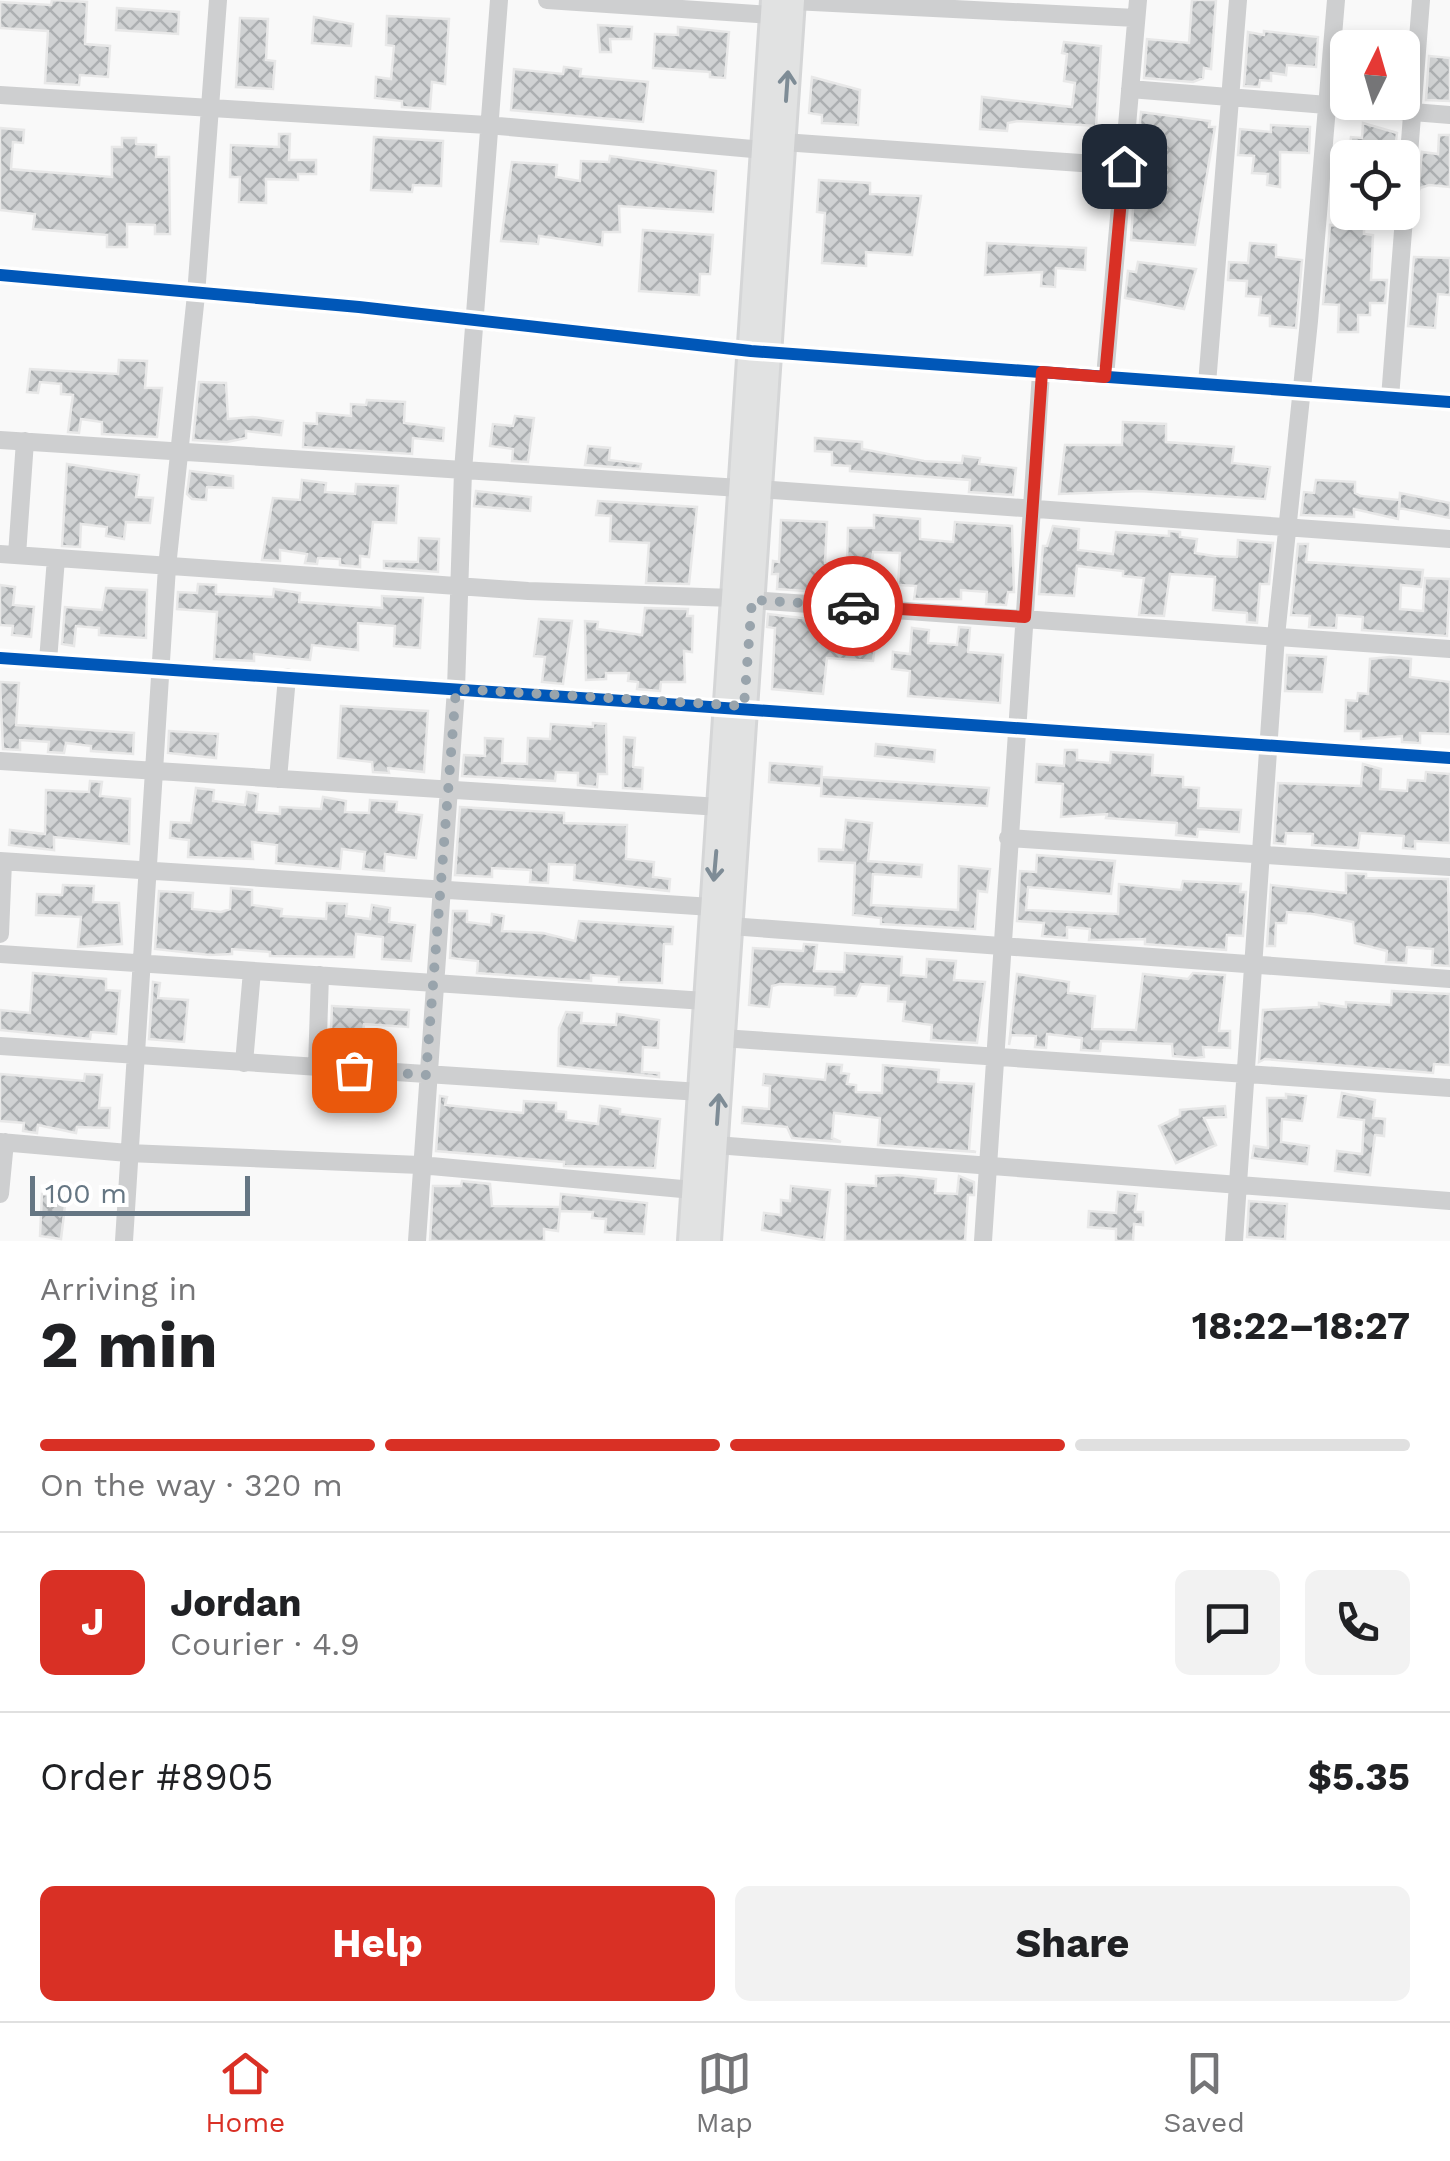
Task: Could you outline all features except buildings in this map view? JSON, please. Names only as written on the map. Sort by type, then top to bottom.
[{"type":"main road","points":[[709,1241],[730,926],[735,706],[774,146],[793,0]]},
{"type":"main road","points":[[772,7],[774,146]]},
{"type":"main road","points":[[690,1241],[720,807],[735,706]]},
{"type":"street","points":[[124,1241],[167,567],[176,453],[196,295],[218,0]]},
{"type":"street","points":[[417,1241],[432,982],[456,689],[463,471],[498,0]]},
{"type":"street","points":[[547,0],[772,7]]},
{"type":"street","points":[[793,0],[1137,9],[1105,377]]},
{"type":"street","points":[[1207,384],[1238,0]]},
{"type":"street","points":[[1234,1241],[1276,636],[1336,0]]},
{"type":"street","points":[[1418,30],[1420,0]]},
{"type":"street","points":[[1130,89],[1328,106]]},
{"type":"street","points":[[0,95],[1124,166]]},
{"type":"street","points":[[1420,112],[1450,114]]},
{"type":"street","points":[[1390,398],[1412,120]]},
{"type":"street","points":[[0,275],[760,351],[1450,402]]},
{"type":"street","points":[[983,1241],[1042,372]]},
{"type":"street","points":[[0,440],[750,488],[1450,539]]},
{"type":"street","points":[[25,442],[8,555],[1025,617],[1450,649]]},
{"type":"street","points":[[48,661],[56,558]]},
{"type":"street","points":[[0,658],[1450,758]]},
{"type":"street","points":[[278,779],[287,677]]},
{"type":"street","points":[[0,760],[720,807]]},
{"type":"street","points":[[1008,838],[1450,867]]},
{"type":"street","points":[[0,934],[2,862],[712,907]]},
{"type":"street","points":[[730,926],[1450,978]]},
{"type":"street","points":[[0,954],[706,1001]]},
{"type":"street","points":[[244,1063],[252,971]]},
{"type":"street","points":[[317,1067],[320,975]]},
{"type":"street","points":[[722,1038],[1450,1088]]},
{"type":"street","points":[[0,1046],[700,1092]]},
{"type":"street","points":[[0,1194],[2,1142],[128,1153],[420,1165],[693,1190]]},
{"type":"street","points":[[716,1145],[1450,1201]]},
{"type":"cycle path","points":[[0,275],[359,307],[751,351],[1450,402]]},
{"type":"cycle path","points":[[0,658],[1450,758]]},
{"type":"way so far","points":[[354,1070],[426,1075],[456,689],[744,706],[752,600],[853,606]]},
{"type":"route","points":[[853,606],[1025,617],[1042,372],[1105,377],[1124,166]]}]
